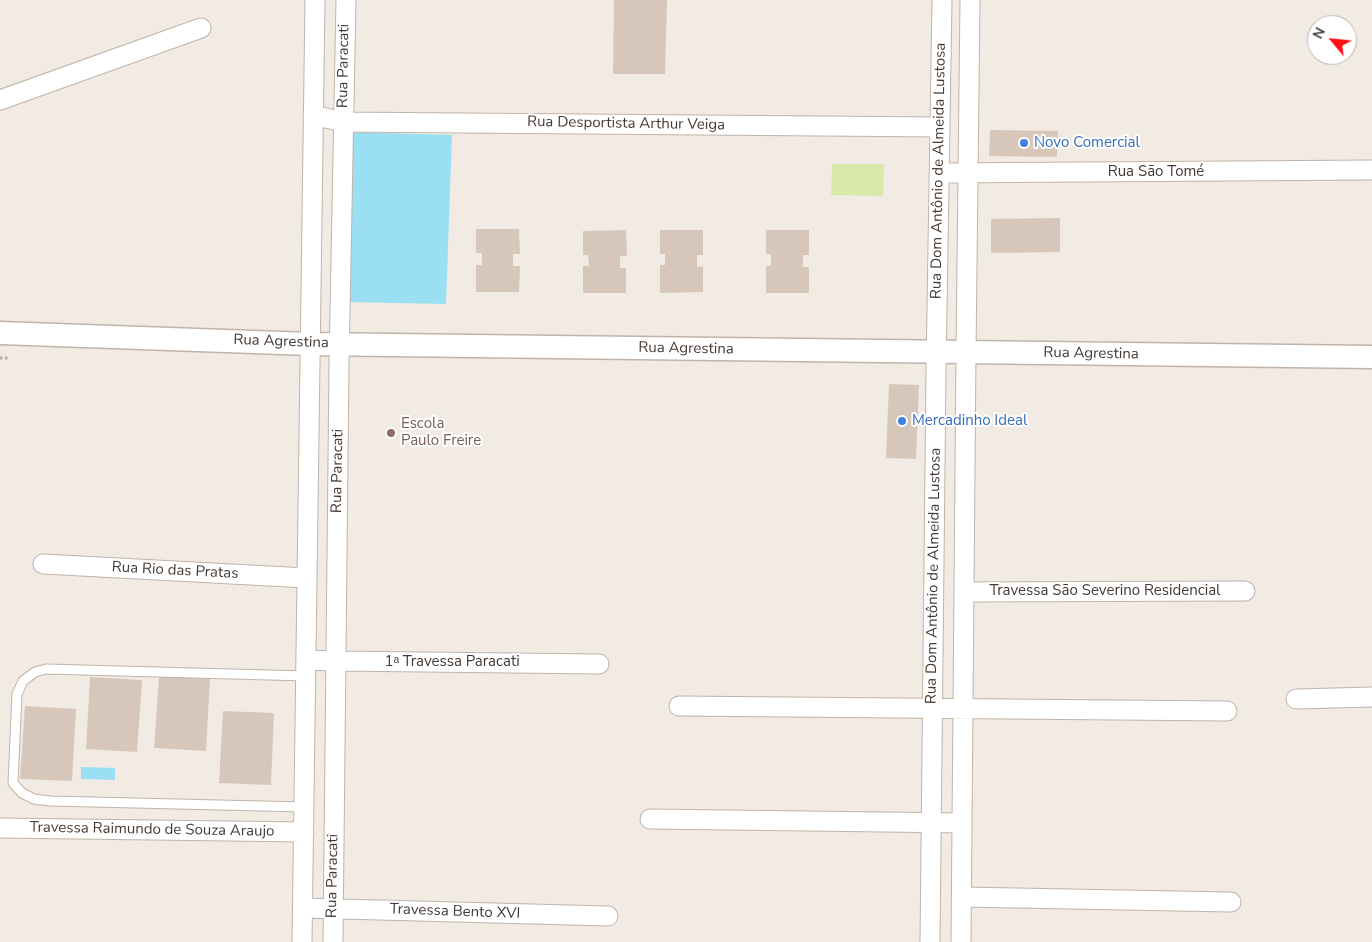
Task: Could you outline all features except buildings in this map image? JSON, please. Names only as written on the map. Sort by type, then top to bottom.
[{"type":"street","name":"Rua Paracati","points":[[302,942],[315,0]]},
{"type":"street","name":"Rua Paracati","points":[[333,942],[339,344],[346,0]]},
{"type":"street","name":"Rua Dom Antônio de Almeida Lustosa","points":[[930,942],[936,352],[942,0]]},
{"type":"street","name":"Rua Dom Antônio de Almeida Lustosa","points":[[961,942],[970,0]]},
{"type":"street","points":[[0,100],[201,28]]},
{"type":"street","name":"Rua Desportista Arthur Veiga","points":[[313,115],[343,122],[940,127]]},
{"type":"street","name":"Rua São Tomé","points":[[940,173],[1372,170]]},
{"type":"street","name":"Rua Agrestina","points":[[0,333],[310,344],[1372,357]]},
{"type":"street","name":"Rua Rio das Pratas","points":[[43,564],[307,578]]},
{"type":"street","name":"Travessa São Severino Residencial","points":[[964,592],[1245,591]]},
{"type":"street","name":"1ᵃ Travessa Paracati","points":[[306,668],[336,661],[599,664]]},
{"type":"street","points":[[1296,699],[1372,698]]},
{"type":"street","points":[[680,706],[1227,711]]},
{"type":"street","points":[[650,819],[962,823]]},
{"type":"street","name":"Travessa Raimundo de Souza Araujo","points":[[0,828],[304,832]]},
{"type":"street","points":[[962,897],[1231,902]]},
{"type":"street","name":"Travessa Bento XVI","points":[[303,908],[608,916]]},
{"type":"lane","points":[[304,808],[50,801],[34,799],[22,793],[13,783],[17,694],[23,681],[34,672],[46,669],[306,668]]},
{"type":"green space","points":[[832,164],[884,164],[883,196],[831,195]]},
{"type":"water","points":[[350,132],[452,135],[446,304],[347,302]]},
{"type":"water","points":[[81,767],[115,768],[115,780],[81,779]]},
{"type":"place","name":"Novo Comercial","points":[[1024,143]]},
{"type":"place","name":"Mercadinho Ideal","points":[[902,421]]},
{"type":"place","name":"Escola Paulo Freire","points":[[391,433]]}]
